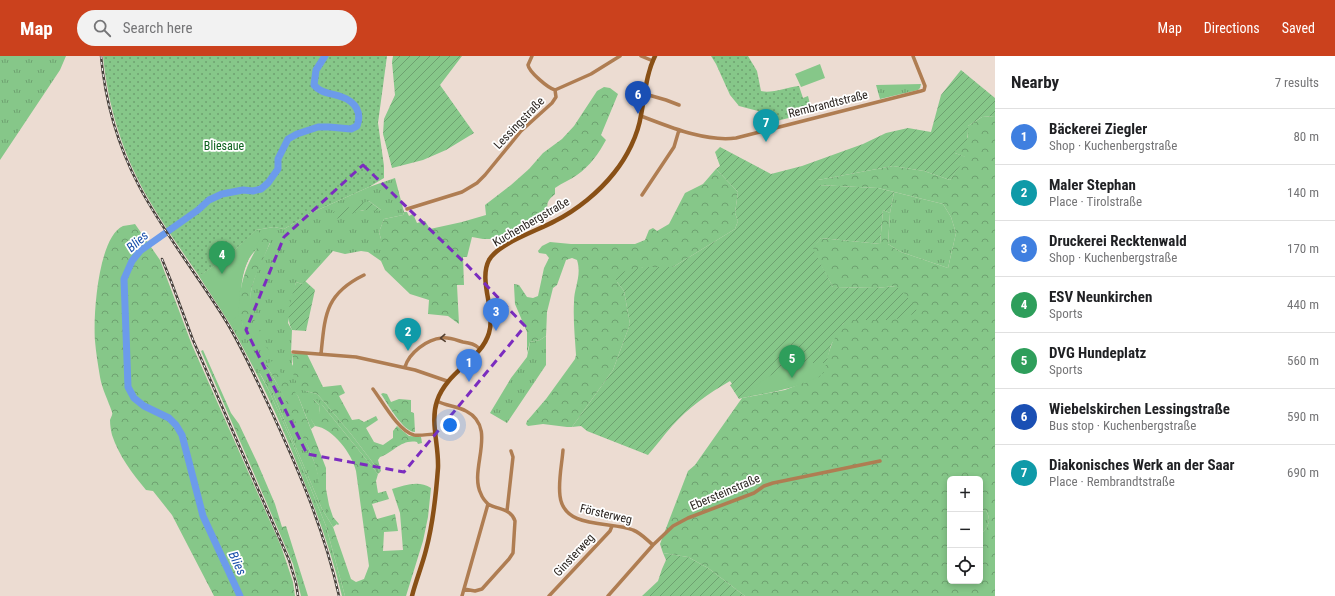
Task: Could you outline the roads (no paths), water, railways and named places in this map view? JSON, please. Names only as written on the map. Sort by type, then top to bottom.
[{"type":"main road","name":"Kuchenbergstraße","points":[[412,596],[426,551],[432,524],[438,467],[434,413],[437,402],[447,381],[480,349],[487,339],[490,328],[486,274],[488,264],[492,256],[500,248],[568,214],[598,189],[614,173],[636,135],[654,58]]},
{"type":"street","points":[[532,56],[528,65],[529,70],[550,89],[555,90]]},
{"type":"street","name":"Lessingstraße","points":[[407,209],[462,192],[477,184],[521,131],[552,103],[556,97],[555,90],[592,74],[620,56]]},
{"type":"street","points":[[641,56],[654,58]]},
{"type":"street","name":"Rembrandtstraße","points":[[641,116],[679,130],[703,136],[736,138],[921,92],[925,88],[913,56]]},
{"type":"street","points":[[645,94],[679,105]]},
{"type":"street","points":[[642,195],[674,147],[679,130]]},
{"type":"street","points":[[321,354],[325,322],[332,302],[339,291],[364,276]]},
{"type":"street","points":[[405,367],[409,358],[414,353],[437,338],[451,338],[472,344],[480,349]]},
{"type":"street","points":[[293,352],[356,357],[405,367],[447,381]]},
{"type":"street","points":[[373,389],[398,423],[408,432],[415,435],[436,434]]},
{"type":"street","points":[[437,402],[461,408],[474,416],[480,426],[481,442],[478,486],[481,495],[488,504],[507,511],[514,518],[515,522],[514,550],[512,557],[482,589],[475,591],[464,589]]},
{"type":"street","name":"Försterweg","points":[[563,450],[560,495],[564,508],[579,520],[635,530],[653,545]]},
{"type":"street","points":[[507,511],[513,457],[511,451]]},
{"type":"street","name":"Ebersteinstraße","points":[[608,596],[653,545],[667,531],[680,522],[754,493],[768,485],[880,461]]},
{"type":"street","points":[[462,596],[488,504]]},
{"type":"street","name":"Ginsterweg","points":[[549,596],[610,531],[612,526]]},
{"type":"waterway","name":"Blies","points":[[240,596],[203,516],[182,435],[176,425],[169,418],[144,406],[134,398],[128,387],[124,279],[132,261],[140,251],[198,210],[209,200],[222,194],[243,190],[253,191],[261,189],[268,183],[278,169],[278,159],[288,139],[297,134],[318,127],[351,129],[357,126],[359,117],[358,112],[357,108],[351,102],[342,97],[323,92],[314,85],[316,70],[325,56]]},
{"type":"railway","points":[[101,56],[109,106],[119,139],[132,171],[158,220],[224,318],[247,360],[279,427],[309,498],[326,546],[339,596]]},
{"type":"railway","points":[[162,259],[193,340],[289,560],[296,583],[298,596]]},
{"type":"place","name":"Wiebelskirchen Lessingstraße","points":[[638,114]]},
{"type":"place","name":"Diakonisches Werk an der Saar","points":[[766,142]]},
{"type":"place","name":"ESV Neunkirchen","points":[[222,274]]},
{"type":"place","name":"Druckerei Recktenwald","points":[[496,331]]},
{"type":"place","name":"Maler Stephan","points":[[408,351]]},
{"type":"place","name":"DVG Hundeplatz","points":[[792,378]]},
{"type":"place","name":"Bäckerei Ziegler","points":[[469,382]]},
{"type":"park label","name":"Bliesaue","points":[[224,146]]}]
